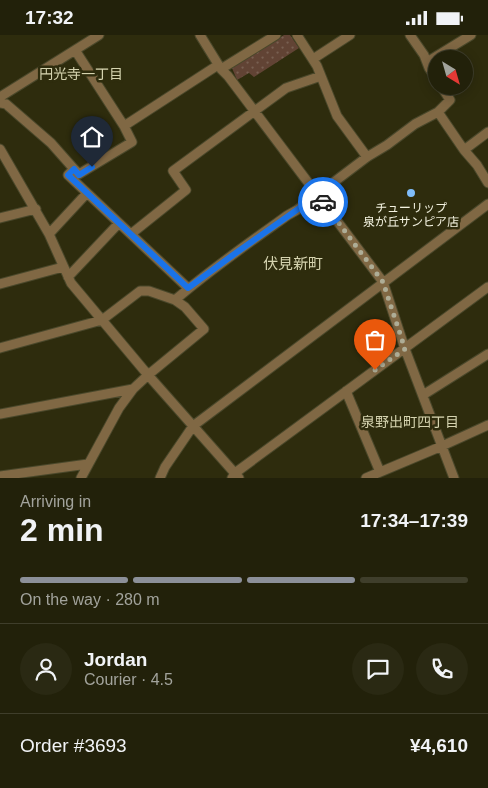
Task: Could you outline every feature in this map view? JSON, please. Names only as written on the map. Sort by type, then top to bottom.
[{"type":"street","points":[[0,97],[99,35]]},
{"type":"street","points":[[200,35],[219,67],[228,76],[383,282],[405,349],[454,478]]},
{"type":"street","points":[[124,126],[219,67],[276,35]]},
{"type":"street","points":[[297,35],[313,59],[337,116],[367,157]]},
{"type":"street","points":[[313,59],[350,35]]},
{"type":"street","points":[[410,35],[427,62],[471,35]]},
{"type":"street","points":[[0,103],[6,105],[51,143],[79,175],[132,142],[124,126],[75,50]]},
{"type":"street","points":[[130,234],[186,190],[173,171],[286,88],[321,76]]},
{"type":"street","points":[[175,300],[188,288],[318,195],[367,157],[415,124],[438,112],[450,100],[447,95]]},
{"type":"street","points":[[438,112],[488,183]]},
{"type":"street","points":[[464,150],[488,132]]},
{"type":"street","points":[[0,149],[36,209],[71,283],[236,476],[346,391],[488,287]]},
{"type":"street","points":[[74,169],[68,175],[188,288]]},
{"type":"street","points":[[49,234],[87,193]]},
{"type":"street","points":[[160,478],[165,467],[193,426],[488,204]]},
{"type":"street","points":[[0,218],[36,209]]},
{"type":"street","points":[[68,277],[118,223]]},
{"type":"street","points":[[0,284],[63,267]]},
{"type":"street","points":[[0,348],[102,320],[140,291],[149,291],[175,300],[185,307],[204,329],[133,389],[119,408],[81,478]]},
{"type":"street","points":[[423,395],[488,354]]},
{"type":"street","points":[[0,414],[133,389]]},
{"type":"street","points":[[346,391],[380,472]]},
{"type":"street","points":[[366,478],[488,425]]},
{"type":"street","points":[[0,476],[88,463]]},
{"type":"shaded area","points":[[284,35],[290,35],[299,48],[254,77],[249,73],[237,80],[232,68]]},
{"type":"way so far","points":[[323,202],[383,282],[405,349],[375,370]]},
{"type":"place","name":"チューリップ 泉が丘サンピア店","points":[[411,193]]},
{"type":"district","name":"円光寺一丁目","points":[[81,74]]},
{"type":"district","name":"伏見新町","points":[[293,264]]},
{"type":"district","name":"泉野出町四丁目","points":[[410,422]]},
{"type":"route","points":[[92,167],[79,175],[74,169],[68,175],[188,288],[318,195],[323,202]]}]
